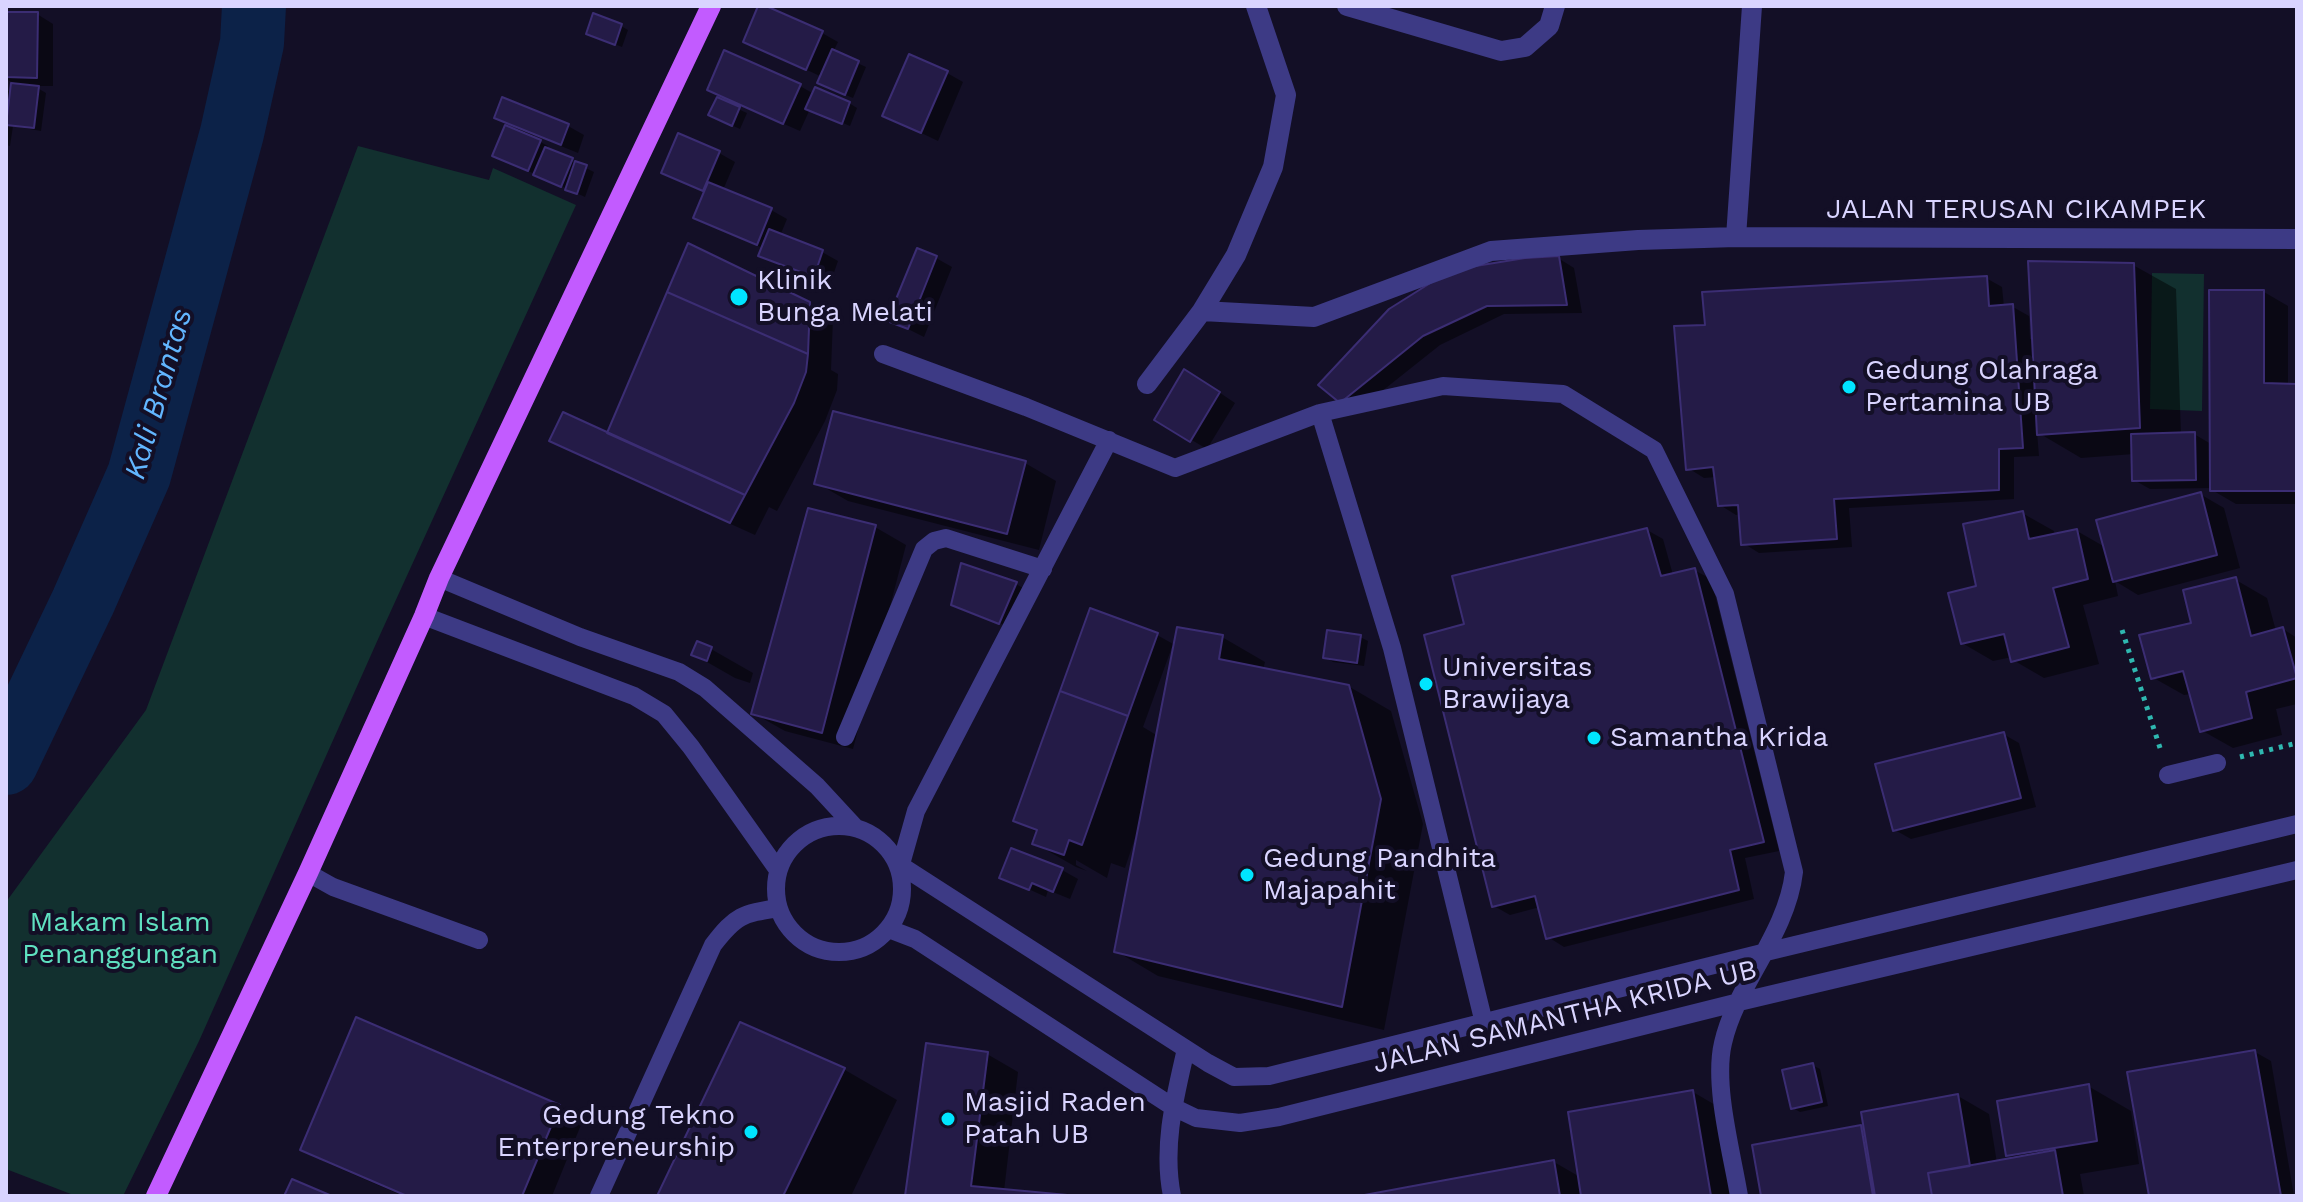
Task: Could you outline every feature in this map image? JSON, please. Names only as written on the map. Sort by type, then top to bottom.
[{"type":"main road","points":[[156,1196],[308,873],[439,578],[711,6]]},
{"type":"street","points":[[1147,384],[1202,311],[1236,255],[1273,167],[1286,95],[1256,6]]},
{"type":"street","points":[[1347,6],[1501,51],[1525,47],[1549,26],[1555,6]]},
{"type":"street","points":[[1736,237],[1752,6]]},
{"type":"street","name":"JALAN TERUSAN CIKAMPEK","points":[[1202,311],[1314,317],[1491,251],[1638,240],[1736,237],[2297,239]]},
{"type":"lane","points":[[883,354],[1175,468],[1320,413],[1443,386],[1563,394],[1654,450],[1725,594],[1794,872],[1793,888],[1723,1043],[1721,1073],[1739,1196]]},
{"type":"lane","points":[[1320,413],[1392,648],[1484,1023]]},
{"type":"lane","points":[[899,863],[916,811],[1109,440]]},
{"type":"lane","points":[[845,737],[924,549],[934,541],[946,538],[1043,569]]},
{"type":"lane","points":[[439,578],[580,637],[679,672],[705,688],[817,786],[854,826]]},
{"type":"lane","points":[[424,616],[634,696],[664,714],[778,870]]},
{"type":"lane","points":[[2168,775],[2217,763]]},
{"type":"lane","name":"JALAN SAMANTHA KRIDA UB","points":[[899,863],[1234,1077],[1269,1076],[2297,824]]},
{"type":"lane","points":[[835,825],[854,826],[872,834],[899,863],[902,897],[898,913],[889,929],[875,942],[857,950],[837,953],[818,949],[800,939],[787,925],[778,908],[775,889],[778,870],[787,852],[800,838],[816,829],[835,825]]},
{"type":"lane","name":"JALAN SAMANTHA KRIDA UB","points":[[889,929],[915,939],[1173,1107],[1196,1118],[1240,1123],[1279,1117],[1739,1002],[2297,870]]},
{"type":"lane","points":[[308,873],[333,887],[479,940]]},
{"type":"lane","points":[[599,1196],[713,945],[742,914],[778,908]]},
{"type":"lane","points":[[1172,1196],[1167,1173],[1168,1147],[1186,1049]]},
{"type":"path","points":[[2122,630],[2168,775]]},
{"type":"path","points":[[2217,763],[2297,743]]},
{"type":"green space","name":"Makam Islam Penanggungan","points":[[358,146],[489,180],[493,168],[576,205],[199,1041],[123,1196],[76,1196],[6,1169],[6,902],[146,710]]},
{"type":"green space","points":[[2152,273],[2204,274],[2202,411],[2150,409]]},
{"type":"building","points":[[758,6],[766,6],[823,31],[806,70],[743,42]]},
{"type":"building","points":[[6,12],[38,12],[37,78],[6,77]]},
{"type":"building","points":[[593,13],[622,24],[615,45],[586,34]]},
{"type":"building","points":[[832,49],[859,61],[845,95],[817,83]]},
{"type":"building","points":[[724,50],[801,84],[783,124],[707,90]]},
{"type":"building","points":[[909,54],[948,71],[921,133],[882,116]]},
{"type":"building","points":[[11,83],[39,86],[34,128],[6,125]]},
{"type":"building","points":[[815,87],[850,102],[842,124],[805,109]]},
{"type":"building","points":[[502,97],[569,124],[561,145],[494,118]]},
{"type":"building","points":[[717,97],[740,107],[732,126],[708,115]]},
{"type":"building","points":[[505,125],[541,140],[528,171],[492,156]]},
{"type":"building","points":[[678,133],[720,151],[703,191],[661,173]]},
{"type":"building","points":[[545,147],[573,158],[561,187],[533,175]]},
{"type":"building","points":[[575,161],[587,165],[577,194],[565,190]]},
{"type":"building","points":[[708,182],[772,208],[757,245],[693,218]]},
{"type":"building","points":[[769,229],[823,250],[814,277],[758,256]]},
{"type":"building","name":"Klinik Bunga Melati","points":[[688,243],[810,302],[808,354],[667,292]]},
{"type":"building","points":[[917,248],[937,256],[908,329],[887,321]]},
{"type":"building","points":[[1559,256],[1567,305],[1487,306],[1423,336],[1340,403],[1318,385],[1389,309],[1451,270]]},
{"type":"building","points":[[2028,261],[2134,263],[2140,428],[2037,435]]},
{"type":"building","name":"Gedung Olahraga Pertamina UB","points":[[1987,276],[1989,306],[2013,304],[2023,448],[1999,449],[1999,490],[1834,499],[1837,539],[1741,545],[1738,505],[1718,506],[1713,467],[1686,470],[1674,326],[1705,325],[1702,292]]},
{"type":"building","points":[[2209,290],[2264,290],[2264,383],[2297,384],[2297,491],[2210,491]]},
{"type":"building","points":[[667,292],[808,354],[806,372],[794,403],[745,495],[607,433]]},
{"type":"building","points":[[1184,369],[1220,392],[1190,442],[1154,420]]},
{"type":"building","points":[[833,411],[1026,461],[1007,534],[814,484]]},
{"type":"building","points":[[563,412],[745,495],[730,523],[549,441]]},
{"type":"building","points":[[2195,432],[2196,480],[2132,481],[2131,434]]},
{"type":"building","points":[[2201,492],[2217,555],[2113,582],[2096,520]]},
{"type":"building","points":[[808,508],[876,525],[822,733],[751,714]]},
{"type":"building","points":[[2023,511],[2029,539],[2077,529],[2088,579],[2053,588],[2069,647],[2011,662],[2004,634],[1961,644],[1948,593],[1976,586],[1963,524]]},
{"type":"building","name":"Samantha Krida","points":[[1647,528],[1661,576],[1695,568],[1764,842],[1730,850],[1739,890],[1546,939],[1535,896],[1492,907],[1424,635],[1464,624],[1452,576]]},
{"type":"building","points":[[961,563],[1017,582],[999,624],[951,605]]},
{"type":"building","points":[[2236,577],[2251,636],[2283,627],[2297,678],[2246,692],[2252,718],[2200,732],[2183,671],[2151,679],[2139,635],[2191,623],[2183,590]]},
{"type":"building","points":[[1090,608],[1158,633],[1128,716],[1060,691]]},
{"type":"building","name":"Gedung Pandhita Majapahit","points":[[1177,627],[1223,635],[1219,659],[1349,685],[1381,799],[1342,1007],[1114,952]]},
{"type":"building","points":[[1327,630],[1361,635],[1357,663],[1323,658]]},
{"type":"building","points":[[697,641],[712,647],[707,661],[691,655]]},
{"type":"building","points":[[1060,691],[1128,716],[1082,845],[1069,840],[1064,855],[1032,844],[1037,830],[1013,821]]},
{"type":"building","points":[[2004,732],[2021,798],[1893,831],[1875,764]]},
{"type":"building","points":[[1011,848],[1063,868],[1053,892],[1032,883],[1029,890],[999,878]]},
{"type":"building","points":[[356,1017],[560,1105],[522,1196],[407,1196],[300,1150]]},
{"type":"building","name":"Gedung Tekno Enterpreneurship","points":[[740,1022],[845,1068],[783,1196],[657,1196]]},
{"type":"building","name":"Masjid Raden Patah UB","points":[[926,1043],[988,1052],[971,1186],[1078,1196],[905,1196]]},
{"type":"building","points":[[2255,1050],[2281,1196],[2149,1196],[2127,1072]]},
{"type":"building","points":[[1813,1063],[1822,1102],[1791,1109],[1782,1070]]},
{"type":"building","points":[[2089,1084],[2097,1141],[2006,1156],[1997,1101]]},
{"type":"building","points":[[1693,1090],[1711,1196],[1581,1196],[1568,1112]]},
{"type":"building","points":[[1958,1094],[1970,1166],[1928,1173],[1932,1196],[1875,1196],[1861,1112]]},
{"type":"building","points":[[1861,1125],[1873,1196],[1761,1196],[1752,1145]]},
{"type":"building","points":[[2055,1150],[2063,1196],[1932,1196],[1928,1173]]},
{"type":"building","points":[[1554,1160],[1560,1196],[1359,1196]]},
{"type":"building","points":[[292,1179],[332,1196],[284,1196]]},
{"type":"waterway","name":"Kali Brantas","points":[[6,763],[83,602],[139,475],[232,133],[252,43],[254,6]]},
{"type":"place","name":"Klinik Bunga Melati","points":[[739,297]]},
{"type":"place","name":"Gedung Olahraga Pertamina UB","points":[[1849,387]]},
{"type":"place","name":"Universitas Brawijaya","points":[[1426,684]]},
{"type":"place","name":"Samantha Krida","points":[[1594,738]]},
{"type":"place","name":"Gedung Pandhita Majapahit","points":[[1247,875]]},
{"type":"place","name":"Masjid Raden Patah UB","points":[[948,1119]]},
{"type":"place","name":"Gedung Tekno Enterpreneurship","points":[[751,1132]]}]
